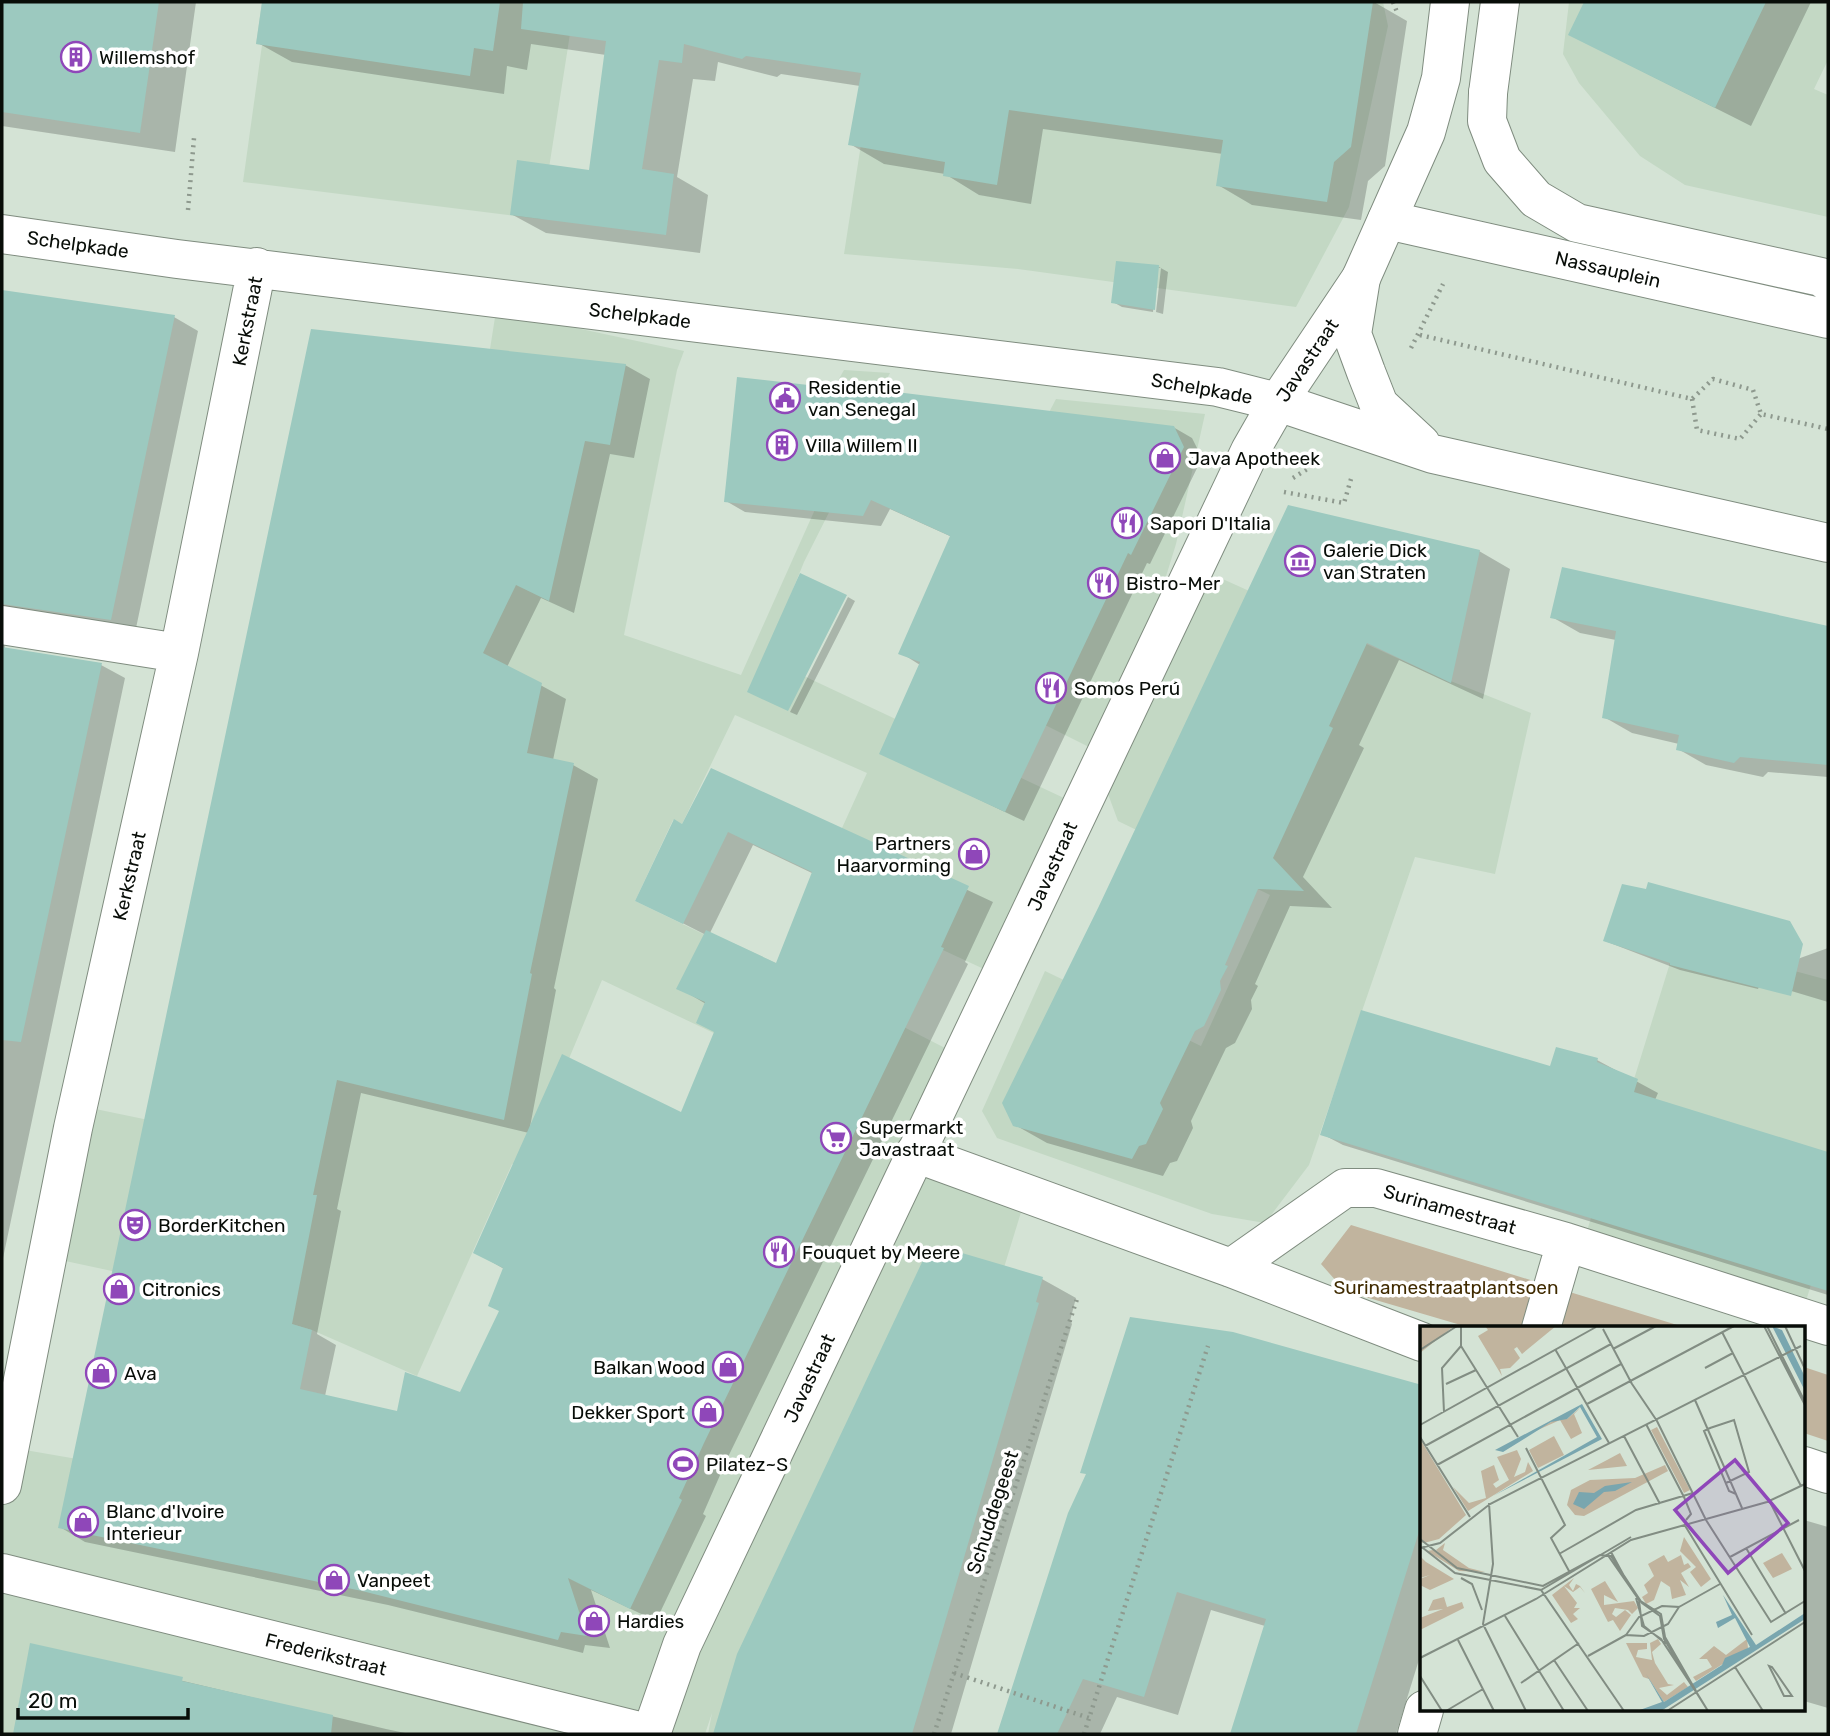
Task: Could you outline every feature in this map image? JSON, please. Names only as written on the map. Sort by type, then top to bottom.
[{"type":"street","name":"Javastraat","points":[[651,1734],[682,1644],[1004,972],[1157,642],[1250,452],[1278,402],[1361,278],[1426,132],[1441,78],[1450,2]]},
{"type":"street","name":"Nassauplein","points":[[1500,2],[1487,121],[1502,160],[1536,199],[1577,223],[1821,277],[1828,282]]},
{"type":"street","name":"Nassauplein","points":[[1387,220],[1828,319]]},
{"type":"street","name":"Schelpkade","points":[[2,234],[177,259],[1218,387],[1278,402]]},
{"type":"street","name":"Kerkstraat","points":[[2,1485],[72,1128],[179,653],[257,267]]},
{"type":"street","points":[[1361,278],[1352,334],[1379,405],[1433,454]]},
{"type":"street","points":[[1278,402],[1433,454],[1828,543]]},
{"type":"street","points":[[2,625],[179,653]]},
{"type":"street","points":[[915,1153],[1231,1268],[1420,1341]]},
{"type":"street","name":"Surinamestraat","points":[[1231,1268],[1345,1188],[1376,1188],[1566,1242],[1828,1326]]},
{"type":"street","points":[[1542,1326],[1566,1242]]},
{"type":"street","points":[[1806,1467],[1828,1474]]},
{"type":"street","name":"Frederikstraat","points":[[2,1573],[651,1734]]},
{"type":"street","points":[[1417,1734],[1423,1712]]},
{"type":"path","points":[[177,259],[187,218],[194,138]]},
{"type":"path","points":[[1420,335],[1692,399]]},
{"type":"path","points":[[1692,399],[1713,379],[1753,390],[1761,414]]},
{"type":"path","points":[[1692,399],[1698,430],[1740,439],[1761,414]]},
{"type":"path","points":[[1761,414],[1828,429]]},
{"type":"path","name":"Schuddegeest","points":[[934,1734],[1077,1299]]},
{"type":"path","points":[[1084,1734],[1208,1346]]},
{"type":"path","points":[[954,1673],[1089,1718]]},
{"type":"shaded area","points":[[262,2],[575,2],[541,219],[243,182],[262,45],[256,44]]},
{"type":"shaded area","points":[[883,2],[1383,2],[1388,26],[1349,207],[1296,307],[1018,269],[844,254]]},
{"type":"shaded area","points":[[1569,2],[1828,2],[1828,60],[1814,89],[1828,95],[1828,217],[1685,185],[1640,156],[1579,83],[1563,54]]},
{"type":"shaded area","points":[[496,311],[684,351],[677,370],[624,635],[741,675],[825,487],[832,450],[835,386],[844,370],[890,373],[863,424],[871,429],[804,562],[789,599],[789,669],[1066,799],[986,970],[807,887],[842,828],[867,773],[735,715],[682,824],[673,820],[635,901],[730,947],[733,943],[800,974],[947,1049],[911,1125],[1026,1196],[912,1567],[851,1734],[708,1734],[712,1713],[705,1734],[2,1734],[2,1446],[539,1539],[758,1054],[602,980],[523,1168],[512,1164],[417,1376],[312,1330],[112,1271],[42,1256],[76,1105],[221,1135],[490,349]]},
{"type":"shaded area","points":[[1056,399],[1205,414],[1176,544],[1150,628],[1216,576],[1428,672],[1531,713],[1495,874],[1415,857],[1309,1165],[1265,1223],[1212,1214],[997,1138],[982,1111],[1045,971],[1201,1046],[1270,895],[1118,821],[1091,748],[919,662]]},
{"type":"shaded area","points":[[1757,961],[1828,980],[1828,1229],[1802,1314],[1582,1247],[1670,963]]},
{"type":"green space","name":"Surinamestraatplantsoen","points":[[1351,1225],[1680,1326],[1464,1326],[1345,1291],[1321,1264]]},
{"type":"green space","points":[[1806,1368],[1828,1375],[1828,1441],[1806,1434]]},
{"type":"building","name":"Willemshof","points":[[2,2],[159,2],[140,133],[2,112]]},
{"type":"building","points":[[262,2],[500,2],[493,51],[474,48],[470,76],[256,44]]},
{"type":"building","points":[[523,2],[1373,2],[1351,147],[1334,162],[1327,202],[1216,186],[1223,140],[1009,110],[997,185],[943,176],[945,162],[848,145],[861,73],[746,56],[742,59],[684,44],[682,63],[659,60],[642,169],[674,174],[666,235],[510,215],[517,160],[589,170],[606,41],[521,29]]},
{"type":"building","points":[[1584,2],[1766,2],[1715,108],[1568,35]]},
{"type":"building","points":[[1116,261],[1159,265],[1155,310],[1111,303]]},
{"type":"building","points":[[2,290],[175,315],[111,620],[2,604]]},
{"type":"building","points":[[311,329],[626,364],[610,445],[585,441],[549,601],[516,585],[483,653],[542,683],[527,753],[574,763],[530,973],[532,974],[504,1120],[337,1080],[313,1195],[317,1195],[292,1324],[312,1330],[300,1389],[397,1411],[405,1372],[460,1392],[499,1311],[488,1306],[503,1268],[473,1253],[562,1054],[681,1112],[714,1032],[696,1023],[705,1002],[676,989],[706,930],[776,963],[812,872],[728,832],[683,924],[635,901],[674,819],[682,824],[711,768],[969,886],[941,947],[944,948],[704,1443],[679,1498],[682,1500],[630,1609],[568,1578],[587,1636],[561,1632],[558,1640],[362,1591],[58,1528]]},
{"type":"building","points":[[737,377],[879,393],[880,390],[1174,426],[1184,447],[1131,555],[1128,553],[1005,812],[879,754],[920,662],[898,654],[950,536],[871,500],[863,516],[724,502]]},
{"type":"building","points":[[1288,505],[1480,550],[1451,683],[1367,643],[1329,726],[1333,728],[1273,858],[1304,891],[1258,889],[1225,965],[1228,966],[1220,981],[1221,990],[1204,1026],[1195,1031],[1160,1103],[1163,1109],[1146,1144],[1139,1146],[1132,1159],[1013,1126],[1002,1103],[1099,906]]},
{"type":"building","points":[[1562,567],[1828,626],[1828,765],[1740,757],[1734,763],[1676,750],[1679,735],[1602,718],[1616,631],[1550,618]]},
{"type":"building","points":[[800,573],[847,595],[788,711],[747,692]]},
{"type":"building","points":[[2,647],[102,663],[21,1042],[2,1040]]},
{"type":"building","points":[[1648,882],[1790,921],[1803,944],[1791,996],[1670,965],[1603,941],[1622,884],[1646,889]]},
{"type":"building","points":[[1361,1010],[1550,1066],[1556,1047],[1598,1058],[1597,1062],[1638,1079],[1634,1092],[1828,1152],[1828,1291],[1320,1135]]},
{"type":"building","points":[[945,1248],[1043,1277],[1036,1302],[1039,1303],[912,1734],[713,1734],[737,1654],[924,1258]]},
{"type":"building","points":[[1130,1317],[1233,1332],[1420,1384],[1420,1528],[1356,1734],[1230,1734],[1266,1619],[1177,1592],[1144,1697],[1083,1679],[1057,1734],[997,1734],[1068,1513],[1086,1474],[1080,1473]]},
{"type":"building","points":[[30,1643],[183,1677],[182,1681],[333,1715],[331,1734],[13,1734]]},
{"type":"place","name":"Willemshof","points":[[76,57]]},
{"type":"place","name":"Residentie van Senegal","points":[[785,398]]},
{"type":"place","name":"Villa Willem II","points":[[782,445]]},
{"type":"place","name":"Java Apotheek","points":[[1165,458]]},
{"type":"place","name":"Sapori D'Italia","points":[[1127,523]]},
{"type":"place","name":"Galerie Dick van Straten","points":[[1300,561]]},
{"type":"place","name":"Bistro-Mer","points":[[1103,583]]},
{"type":"place","name":"Somos Perú","points":[[1051,688]]},
{"type":"place","name":"Partners Haarvorming","points":[[974,854]]},
{"type":"place","name":"Supermarkt Javastraat","points":[[836,1138]]},
{"type":"place","name":"BorderKitchen","points":[[135,1225]]},
{"type":"place","name":"Fouquet by Meere","points":[[779,1252]]},
{"type":"place","name":"Citronics","points":[[119,1289]]},
{"type":"place","name":"Balkan Wood","points":[[728,1367]]},
{"type":"place","name":"Ava","points":[[101,1373]]},
{"type":"place","name":"Dekker Sport","points":[[708,1412]]},
{"type":"place","name":"Pilatez~S","points":[[683,1464]]},
{"type":"place","name":"Blanc d'Ivoire Interieur","points":[[83,1522]]},
{"type":"place","name":"Vanpeet","points":[[334,1580]]},
{"type":"place","name":"Hardies","points":[[594,1621]]}]
